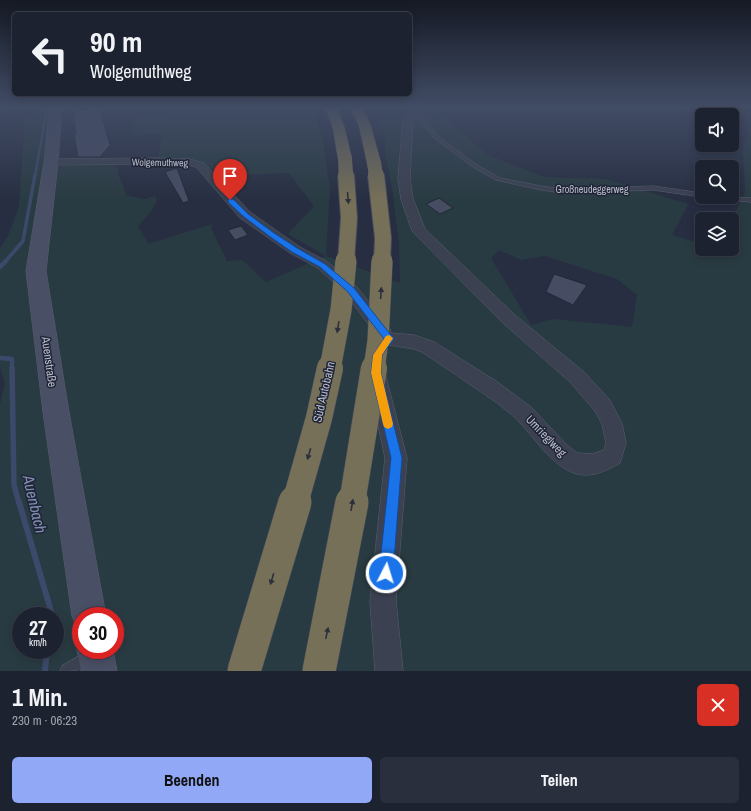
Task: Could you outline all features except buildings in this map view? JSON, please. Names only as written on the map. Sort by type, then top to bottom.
[{"type":"highway","name":"Süd Autobahn","points":[[244,671],[321,412],[337,335],[345,281],[349,237],[349,204],[345,159],[341,138]]},
{"type":"highway","points":[[319,671],[349,522],[378,341],[382,238],[380,206],[374,163],[368,138]]},
{"type":"street","name":"Auenstraße","points":[[53,138],[36,271],[56,412],[88,607]]},
{"type":"street","name":"Umrieglweg","points":[[389,339],[409,340],[428,347],[480,381],[517,406],[557,450],[571,461],[587,465],[600,463],[614,456],[616,442],[612,423],[602,405],[577,377],[510,320],[420,231],[407,199],[404,179],[407,138]]},
{"type":"street","name":"Wolgemuthweg","points":[[51,162],[189,162],[200,165],[245,215],[294,250],[323,265],[351,290],[389,339]]},
{"type":"street","points":[[389,339],[378,355],[376,373],[396,458],[383,601],[389,671]]},
{"type":"lane","name":"Großneudeggerweg","points":[[438,138],[475,166],[498,179],[563,191],[653,188],[695,194]]},
{"type":"lane","points":[[739,199],[751,200]]},
{"type":"shaded area","points":[[23,138],[47,138],[45,167],[68,164],[113,164],[118,167],[118,174],[127,196],[144,199],[155,196],[157,200],[152,210],[138,226],[148,244],[212,224],[211,228],[227,261],[242,260],[266,282],[326,256],[400,283],[399,244],[392,187],[385,153],[386,138],[468,138],[488,155],[544,177],[605,179],[688,204],[672,235],[695,242],[695,256],[739,256],[739,212],[736,212],[745,192],[743,150],[746,138],[751,138],[751,671],[0,671],[0,404],[5,383],[0,367],[0,248],[8,236],[19,207]],"holes":[[[499,250],[521,260],[545,256],[617,279],[637,295],[632,327],[554,319],[531,325],[491,258]]]},
{"type":"shaded area","points":[[161,138],[322,138],[330,188],[326,256],[288,234],[314,206],[289,173],[232,175],[214,170],[197,162],[157,163]]},
{"type":"waterway","name":"Auenbach","points":[[35,176],[42,138]]},
{"type":"waterway","name":"Auenbach","points":[[5,262],[23,241],[35,175]]},
{"type":"waterway","name":"Auenbach","points":[[0,267],[5,262]]},
{"type":"waterway","name":"Auenbach","points":[[0,358],[12,359],[12,368]]},
{"type":"waterway","name":"Auenbach","points":[[12,368],[14,485],[19,503]]},
{"type":"waterway","name":"Auenbach","points":[[19,502],[50,607]]},
{"type":"waterway","name":"Auenbach","points":[[45,671],[46,659]]},
{"type":"slow traffic","points":[[388,424],[376,373],[378,355],[389,338]]},
{"type":"route","points":[[230,200],[245,215],[271,234],[294,250],[323,265],[351,290],[389,339],[378,355],[376,373],[396,458],[386,573]]}]
